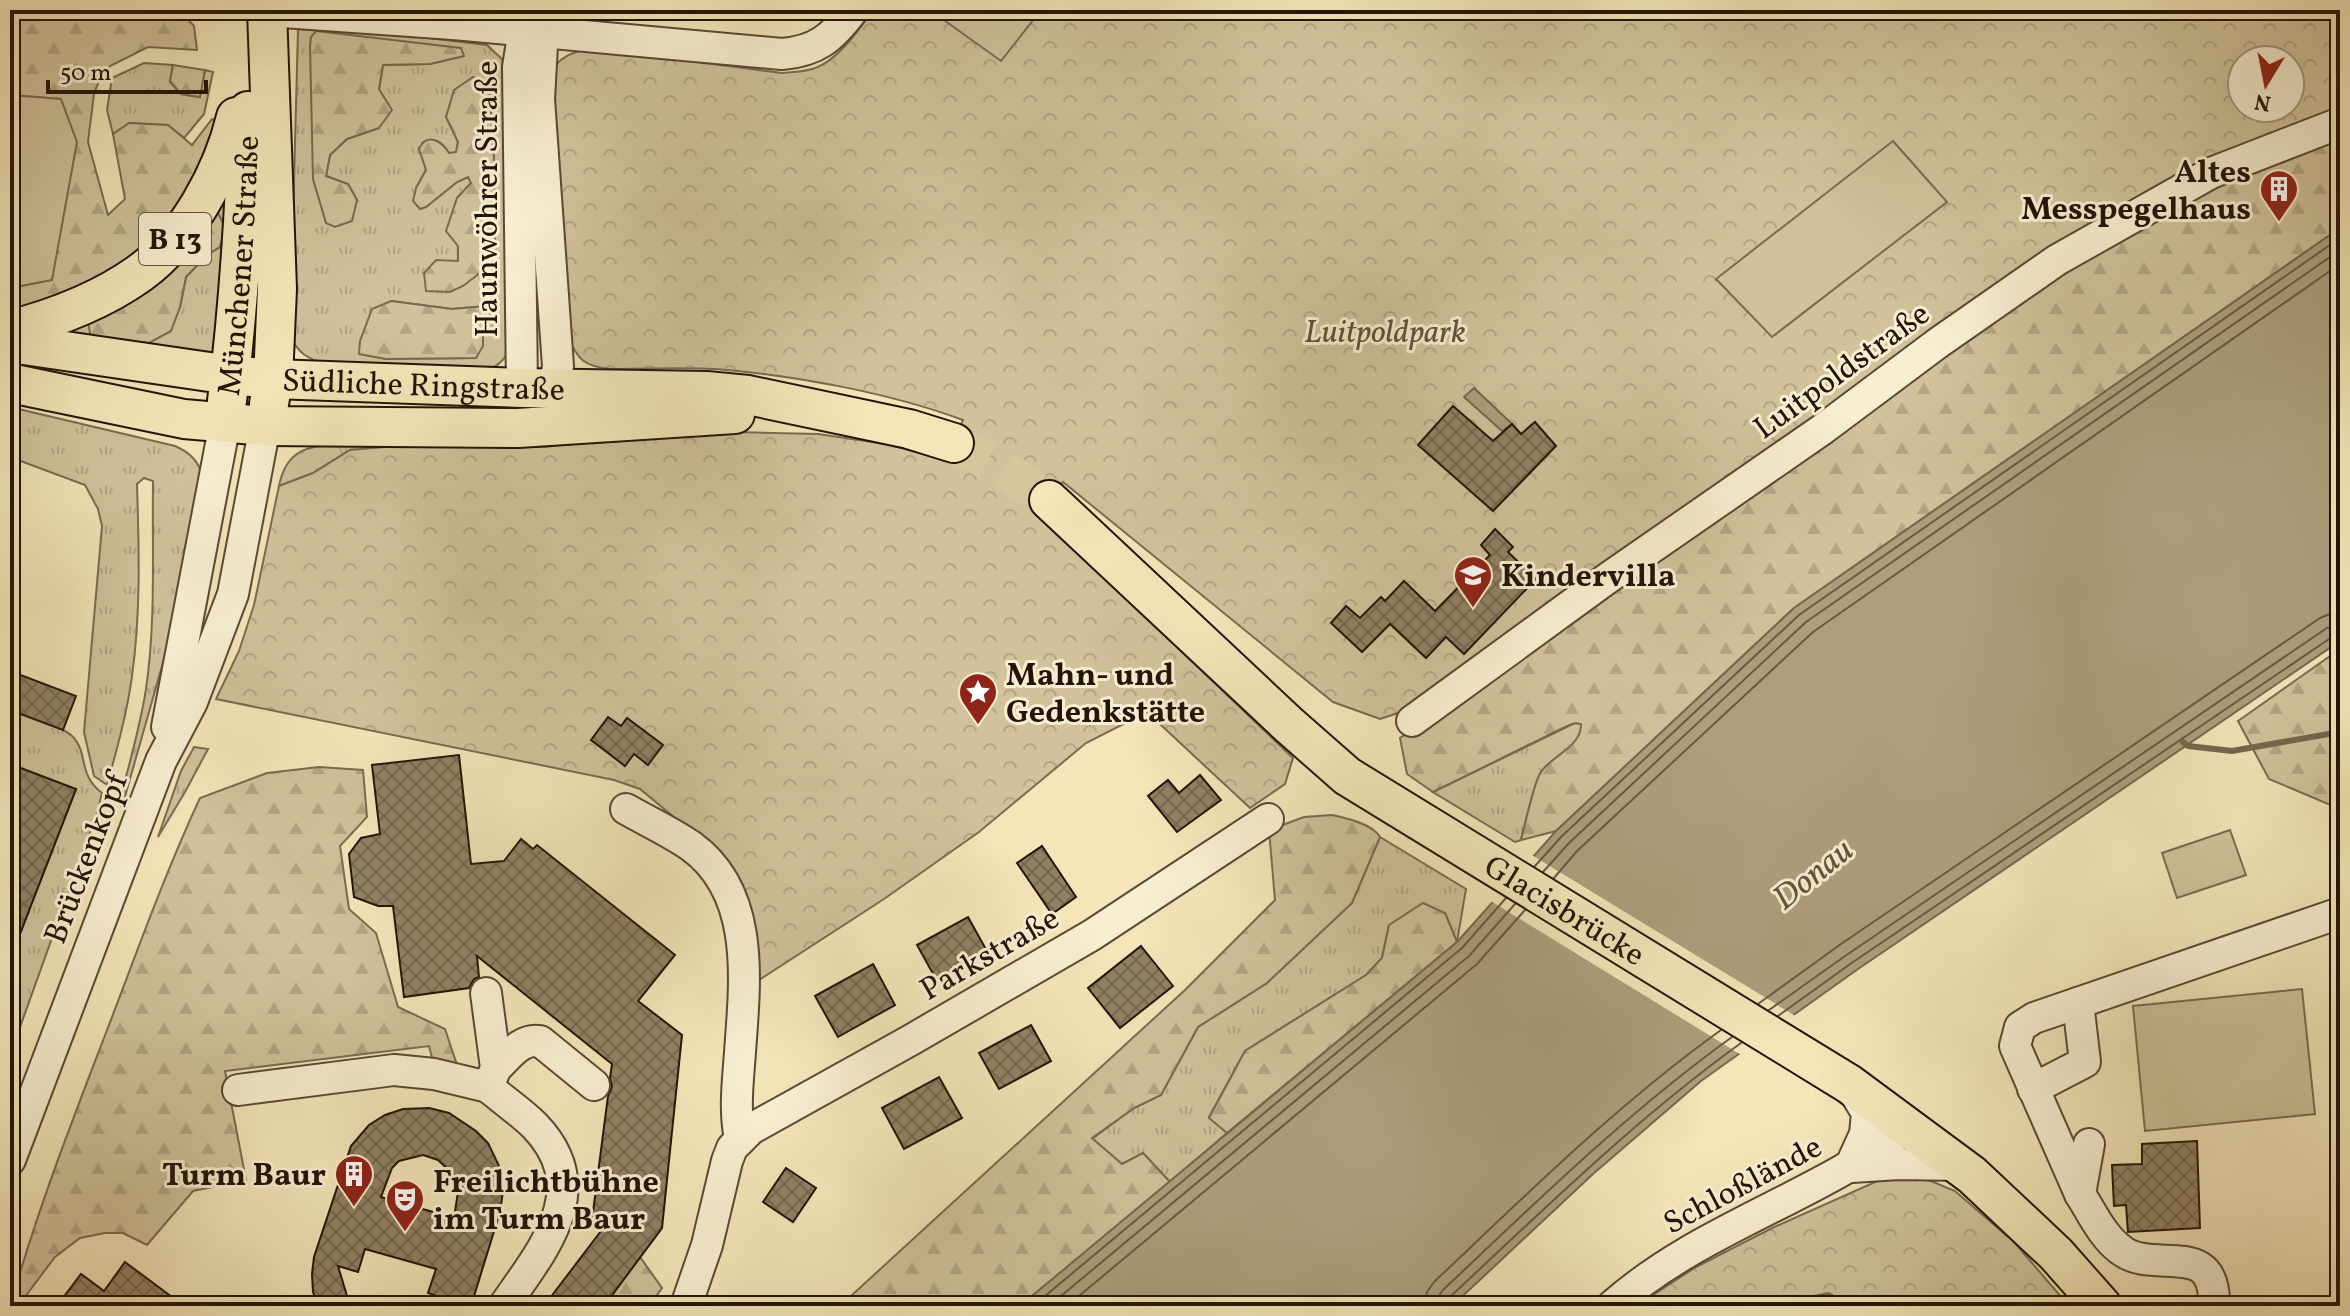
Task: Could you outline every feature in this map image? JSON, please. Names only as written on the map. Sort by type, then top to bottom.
[{"type":"main road","name":"Münchener Straße","points":[[227,401],[246,197],[249,10]]},
{"type":"main road","name":"Münchener Straße","points":[[265,426],[273,379],[277,289],[268,10]]},
{"type":"main road","name":"B 13","points":[[10,330],[101,298],[143,271],[175,239],[203,200],[219,169],[231,139],[249,64]]},
{"type":"main road","name":"Südliche Ringstraße","points":[[10,343],[227,401],[265,426],[597,389],[706,391],[748,395],[909,429],[954,443]]},
{"type":"main road","points":[[10,371],[241,404],[266,391],[273,379]]},
{"type":"main road","name":"Südliche Ringstraße","points":[[273,379],[539,396],[581,423],[755,413],[838,414]]},
{"type":"main road","name":"Südliche Ringstraße","points":[[10,383],[184,419],[227,401]]},
{"type":"main road","name":"Glacisbrücke","points":[[1049,500],[1347,776],[1849,1084],[1966,1170],[2056,1254],[2102,1306]]},
{"type":"street","points":[[268,10],[534,21],[782,54],[799,53],[817,46],[833,35],[853,10]]},
{"type":"street","name":"Haunwöhrer Straße","points":[[534,21],[518,67],[539,396]]},
{"type":"street","name":"Haunwöhrer Straße","points":[[534,21],[539,99],[539,396]]},
{"type":"street","name":"Luitpoldstraße","points":[[1412,721],[2057,260],[2211,173],[2340,123]]},
{"type":"street","name":"Brückenkopf","points":[[161,761],[227,401]]},
{"type":"street","name":"Brückenkopf","points":[[10,1160],[161,761],[192,702],[233,594],[265,426]]},
{"type":"street","points":[[626,809],[692,847],[719,873],[741,928],[744,968],[736,1111],[740,1139],[727,1161],[707,1245],[686,1306]]},
{"type":"street","name":"Parkstraße","points":[[740,1139],[764,1121],[1092,935],[1268,819]]},
{"type":"street","points":[[2214,1306],[2214,1290],[2208,1275],[2196,1266],[2181,1260],[2143,1260],[2122,1251],[2104,1233],[2080,1194],[2015,1046],[2020,1027],[2034,1018],[2340,913]]},
{"type":"street","points":[[486,993],[492,1078],[536,1127],[555,1156],[564,1186],[551,1236],[504,1306]]},
{"type":"street","points":[[2033,1089],[2085,1062],[2078,1003]]},
{"type":"street","points":[[492,1078],[522,1043],[533,1040],[540,1041],[594,1085]]},
{"type":"street","points":[[238,1090],[394,1070],[492,1078]]},
{"type":"street","points":[[1849,1084],[1867,1113],[1865,1134],[1850,1167],[1899,1164],[1966,1170]]},
{"type":"street","name":"Schloßlände","points":[[1612,1306],[1697,1245],[1850,1167],[1908,1127]]},
{"type":"street","points":[[2080,1194],[2089,1144]]},
{"type":"green space","points":[[10,10],[179,10],[194,26],[197,50],[148,47],[110,66],[99,81],[94,94],[88,142],[108,215],[125,199],[113,134],[129,123],[168,125],[192,145],[212,119],[220,123],[186,207],[126,269],[10,318],[10,288],[52,280],[61,99],[10,95]]},
{"type":"green space","name":"Luitpoldpark","points":[[873,10],[2340,10],[2340,113],[2210,166],[1819,421],[1398,713],[1380,719],[1333,702],[1063,482],[1038,514],[1293,758],[1285,784],[1250,808],[1147,712],[1086,743],[979,832],[884,899],[756,982],[751,907],[723,858],[640,789],[614,780],[216,699],[239,651],[254,605],[279,486],[313,473],[350,450],[396,446],[544,447],[693,431],[818,434],[886,444],[946,460],[963,420],[935,410],[841,387],[777,376],[715,369],[601,368],[583,360],[568,337],[549,73],[553,67],[568,56],[592,48],[782,73],[802,71],[827,61],[853,37]]},
{"type":"green space","points":[[930,10],[1041,10],[1001,61]]},
{"type":"green space","points":[[304,23],[487,45],[502,59],[508,73],[507,354],[496,366],[487,370],[325,364],[304,354],[293,342],[290,336],[298,29]],"holes":[[[316,31],[464,56],[430,64],[383,65],[379,89],[379,128],[347,139],[330,155],[326,176],[348,184],[357,200],[313,179]],[[488,84],[494,159],[495,245],[427,291],[458,261],[457,198],[472,183],[468,177],[457,182],[426,207],[416,188],[426,170],[422,143],[434,140],[449,153],[456,153],[458,142],[446,116]],[[391,301],[452,309],[485,306],[483,336],[476,358],[386,359],[360,354]]]},
{"type":"green space","points":[[316,31],[461,48],[464,56],[430,64],[383,65],[379,89],[392,110],[379,128],[347,139],[330,155],[326,176],[348,184],[357,200],[352,221],[335,227],[326,223],[313,179],[310,46],[311,37]]},
{"type":"green space","points":[[144,63],[173,65],[170,82],[181,94],[199,97],[205,70],[213,72],[204,114],[184,138],[168,125],[130,123],[113,134],[107,110],[112,78]]},
{"type":"green space","points":[[173,65],[205,70],[200,97],[181,94],[170,81]]},
{"type":"green space","points":[[473,77],[489,84],[495,245],[485,269],[463,286],[450,292],[426,291],[424,273],[436,260],[458,261],[458,246],[446,231],[457,198],[471,183],[468,177],[457,182],[420,209],[413,201],[426,170],[419,149],[430,139],[439,142],[449,153],[456,152],[458,142],[446,117],[454,90]]},
{"type":"green space","points":[[10,95],[61,99],[77,142],[52,280],[10,288]]},
{"type":"green space","points":[[2340,129],[2340,228],[1794,608],[1556,831],[1521,840],[1538,777],[1577,738],[1581,724],[1567,726],[1433,792],[1407,774],[1400,738],[1488,679],[1941,352],[2141,221]]},
{"type":"green space","points":[[1893,141],[1947,202],[1772,337],[1716,279]]},
{"type":"green space","points":[[233,174],[218,361],[47,340],[87,317],[120,340],[149,343],[180,307],[186,277],[208,254],[220,247],[225,227],[213,203]]},
{"type":"green space","points":[[213,203],[225,227],[220,247],[208,254],[186,277],[171,331],[149,343],[91,338],[87,317]]},
{"type":"green space","points":[[391,301],[452,309],[486,306],[497,327],[483,336],[483,346],[476,358],[386,359],[359,354],[360,341],[372,309]]},
{"type":"green space","points":[[10,407],[175,446],[193,458],[204,478],[166,652],[122,807],[119,803],[141,718],[149,663],[153,481],[144,478],[137,484],[139,580],[135,652],[125,717],[107,785],[94,776],[84,732],[102,526],[98,509],[85,485],[10,457]]},
{"type":"green space","points":[[342,444],[396,446],[350,450],[313,473],[279,486],[287,464],[300,452]]},
{"type":"green space","points":[[2340,649],[2340,809],[2269,779],[2238,721]]},
{"type":"green space","points":[[10,710],[69,733],[78,744],[89,779],[102,793],[15,1041],[10,1039],[10,960],[76,789],[10,764]]},
{"type":"green space","points":[[1575,723],[1582,724],[1577,739],[1538,777],[1521,840],[1515,842],[1433,792]]},
{"type":"green space","points":[[194,747],[208,749],[158,837],[181,771]]},
{"type":"green space","points":[[319,767],[363,770],[367,817],[340,846],[349,909],[376,933],[398,1007],[445,1029],[457,1065],[435,1069],[429,1046],[225,1071],[246,1180],[193,1191],[147,1245],[123,1233],[80,1238],[55,1257],[24,1298],[12,1300],[69,1130],[152,913],[200,798],[267,773]]},
{"type":"green space","points":[[1332,815],[1365,825],[1380,837],[1352,903],[1267,983],[1198,1027],[1161,1095],[1134,1108],[1092,1138],[1122,1164],[1143,1153],[1170,1182],[1020,1306],[840,1306],[1185,990],[1275,900],[1269,830],[1304,817]]},
{"type":"green space","points":[[2230,830],[2246,875],[2177,898],[2162,853]]},
{"type":"green space","points":[[1380,837],[1466,889],[1457,942],[1445,913],[1389,925],[1382,958],[1366,975],[1245,1051],[1209,1117],[1227,1133],[1170,1182],[1143,1153],[1122,1164],[1092,1139],[1134,1108],[1161,1095],[1198,1027],[1267,983],[1352,903]]},
{"type":"green space","points":[[1423,903],[1445,913],[1457,942],[1227,1133],[1209,1118],[1245,1051],[1366,975],[1382,958],[1389,925]]},
{"type":"green space","points":[[2302,989],[2315,1114],[2145,1131],[2133,1006]]},
{"type":"green space","points":[[1893,1174],[1931,1181],[1955,1191],[2014,1242],[2069,1306],[1855,1306],[1828,1293],[1765,1306],[1636,1306],[1696,1267],[1772,1228]]},
{"type":"green space","points":[[640,1257],[662,1288],[649,1306],[604,1306]]},
{"type":"water","name":"Donau","points":[[2340,228],[2340,641],[1858,969],[1701,1081],[1593,1174],[1452,1306],[1020,1306],[1457,942],[1556,831],[1794,608]]},
{"type":"water","points":[[1474,388],[1512,424],[1502,431],[1464,397]]},
{"type":"water","points":[[1829,1294],[1852,1306],[1769,1306]]},
{"type":"pier","points":[[1530,854],[1797,1017],[1743,1056],[1489,900]]},
{"type":"building","points":[[1453,406],[1493,441],[1512,424],[1521,434],[1535,422],[1556,446],[1493,511],[1418,445]]},
{"type":"building","name":"Kindervilla","points":[[1495,529],[1513,547],[1508,552],[1536,579],[1464,654],[1446,637],[1426,658],[1390,624],[1362,652],[1331,623],[1346,606],[1360,618],[1381,597],[1385,601],[1404,581],[1435,611],[1490,555],[1481,545]]},
{"type":"building","points":[[10,671],[76,696],[63,730],[10,710]]},
{"type":"building","points":[[608,717],[621,726],[627,718],[663,745],[648,765],[634,754],[625,766],[591,740]]},
{"type":"building","points":[[459,755],[471,864],[504,861],[521,839],[533,849],[537,845],[675,955],[638,1001],[682,1035],[662,1228],[604,1306],[544,1306],[607,1223],[592,1220],[608,1096],[612,1087],[612,1064],[477,956],[479,977],[469,988],[404,997],[393,906],[378,906],[354,897],[349,854],[361,838],[380,834],[372,765]]},
{"type":"building","points":[[10,764],[76,789],[11,957],[10,956]]},
{"type":"building","points":[[1200,775],[1221,800],[1177,832],[1148,796],[1168,780],[1179,793]]},
{"type":"building","points":[[1042,846],[1076,897],[1052,914],[1017,863]]},
{"type":"building","points":[[968,917],[988,953],[937,981],[917,945]]},
{"type":"building","points":[[1141,946],[1173,986],[1120,1028],[1088,988]]},
{"type":"building","points":[[873,964],[895,1005],[838,1037],[815,996]]},
{"type":"building","points":[[1031,1025],[1051,1061],[999,1089],[979,1053]]},
{"type":"building","points":[[939,1077],[962,1118],[904,1149],[882,1108]]},
{"type":"building","name":"Turm Baur","points":[[429,1108],[449,1113],[488,1143],[500,1168],[503,1191],[500,1212],[471,1306],[436,1306],[442,1298],[428,1293],[436,1269],[365,1249],[358,1272],[338,1266],[350,1306],[318,1306],[313,1292],[314,1257],[351,1146],[369,1125],[403,1109]],"holes":[[[423,1155],[438,1160],[454,1175],[458,1192],[454,1218],[381,1197],[392,1168],[399,1161]]]},
{"type":"building","points":[[2197,1141],[2200,1228],[2128,1232],[2126,1205],[2114,1206],[2112,1165],[2142,1164],[2142,1144]]},
{"type":"building","points":[[786,1168],[816,1188],[793,1222],[763,1202]]},
{"type":"building","points":[[125,1262],[184,1306],[57,1306],[81,1274],[104,1291]]},
{"type":"waterway","points":[[2183,742],[2188,746],[2232,751],[2340,732]]},
{"type":"tunnel","points":[[954,443],[1003,469],[1049,500]]},
{"type":"place","name":"Altes Messpegelhaus","points":[[2279,223]]},
{"type":"place","name":"Kindervilla","points":[[1473,609]]},
{"type":"place","name":"Mahn- und Gedenkstätte","points":[[978,726]]},
{"type":"place","name":"Turm Baur","points":[[354,1208]]},
{"type":"place","name":"Freilichtbühne im Turm Baur","points":[[405,1233]]}]
